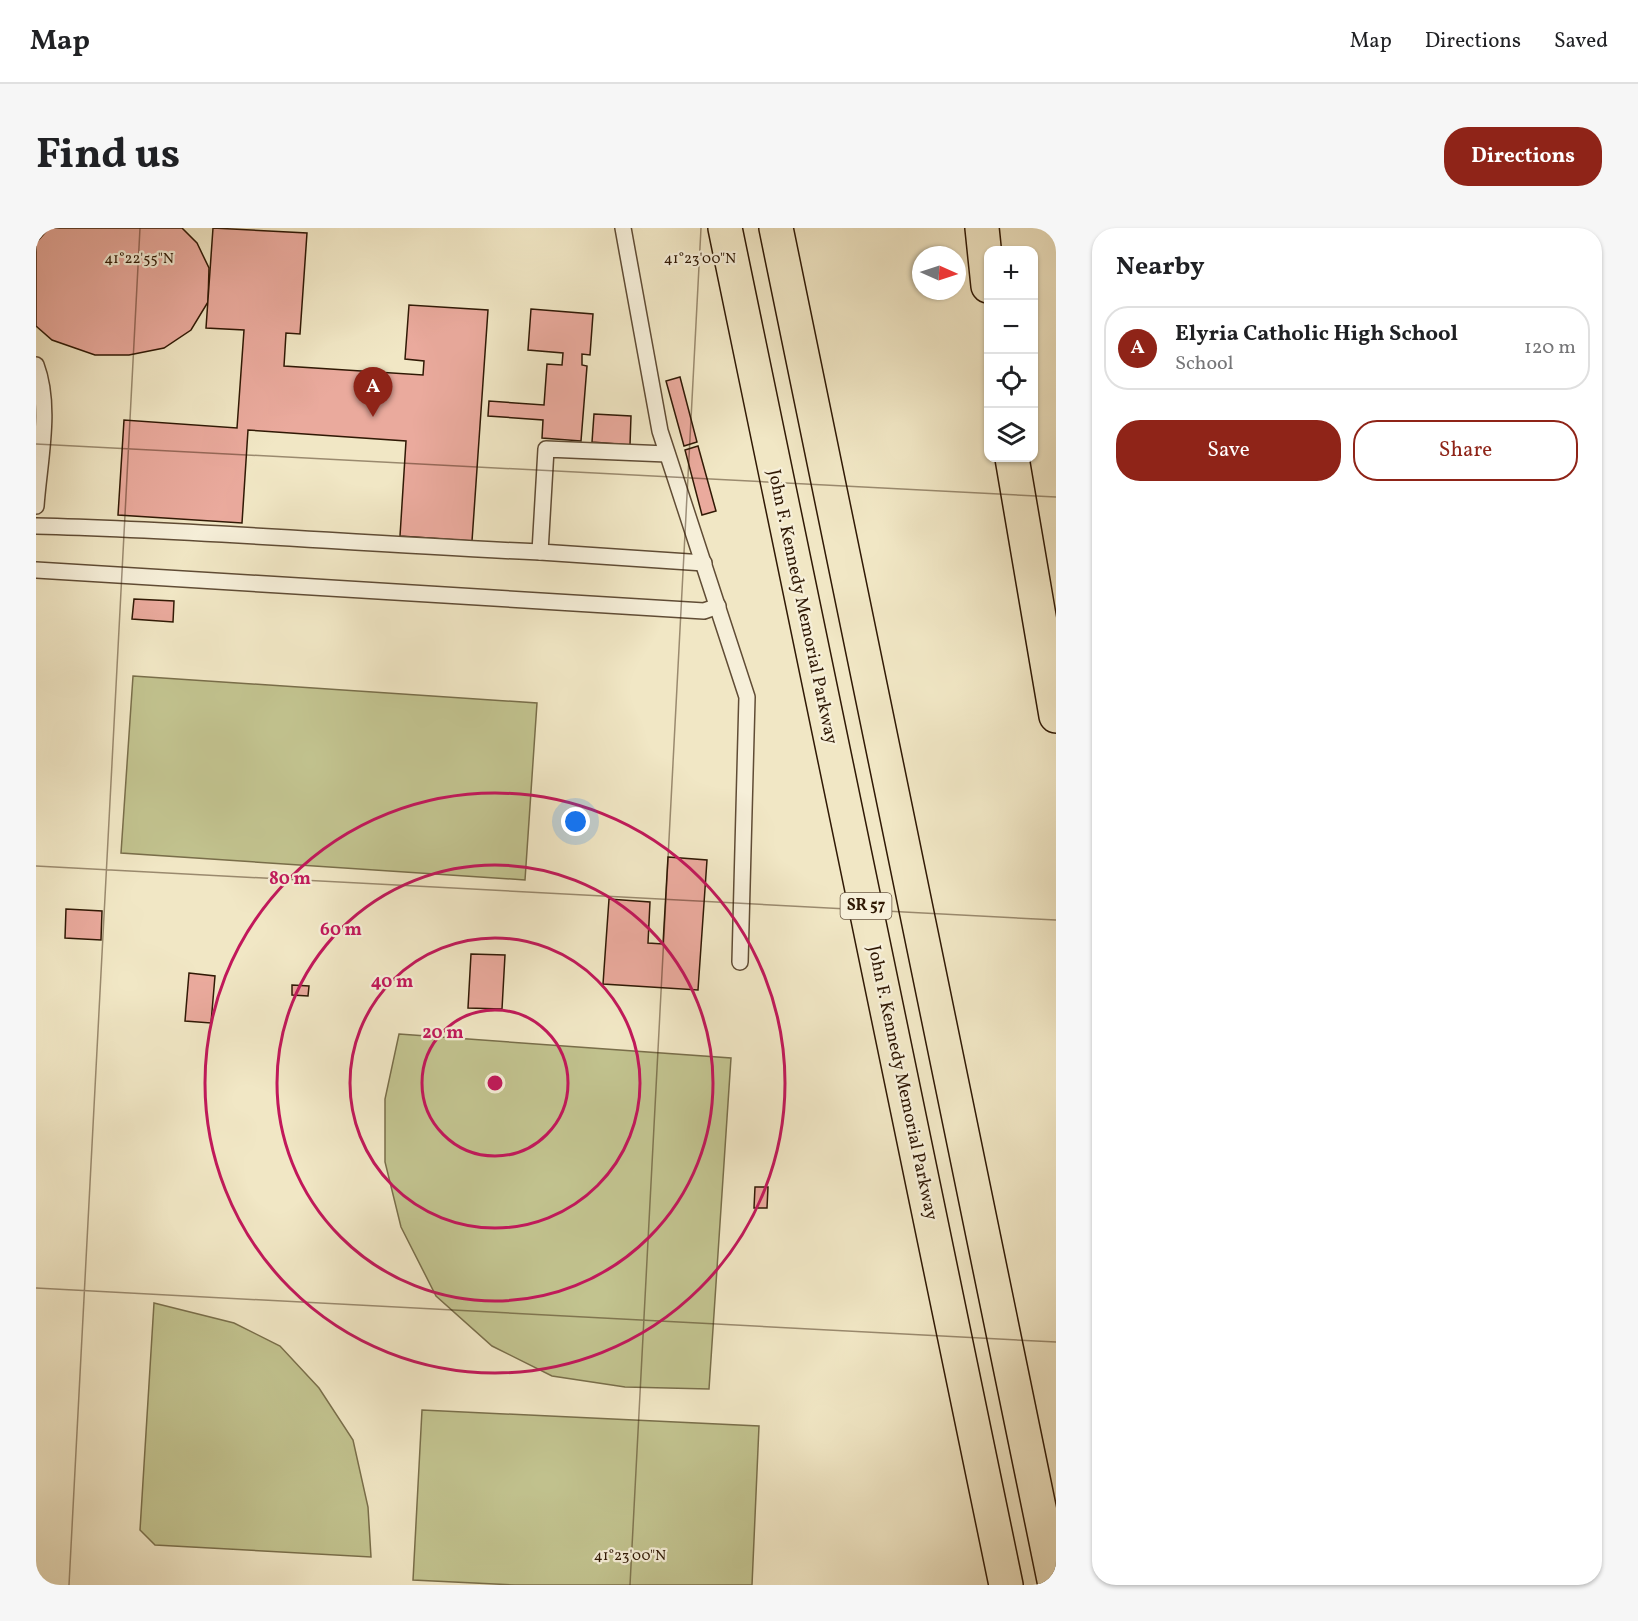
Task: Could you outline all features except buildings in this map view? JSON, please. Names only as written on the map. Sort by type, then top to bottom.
[{"type":"highway","name":"John F. Kennedy Memorial Parkway","points":[[725,228],[1005,1585]]},
{"type":"highway","name":"SR 57","points":[[776,228],[1055,1585]]},
{"type":"highway","points":[[982,228],[984,247]]},
{"type":"highway","points":[[1013,462],[1056,716]]},
{"type":"lane","points":[[623,228],[660,431],[747,697],[740,962]]},
{"type":"lane","points":[[36,365],[42,380],[42,425],[36,506]]},
{"type":"lane","points":[[540,552],[546,449],[668,454]]},
{"type":"lane","points":[[36,526],[160,528],[422,547],[704,563]]},
{"type":"lane","points":[[36,570],[704,611],[718,606]]},
{"type":"green space","points":[[133,676],[537,703],[525,880],[121,853]]},
{"type":"green space","points":[[399,1034],[731,1058],[709,1389],[625,1387],[552,1376],[492,1346],[436,1296],[401,1227],[385,1162],[385,1099]]},
{"type":"green space","points":[[154,1303],[234,1323],[280,1346],[319,1388],[353,1440],[368,1507],[371,1557],[155,1545],[140,1530]]},
{"type":"green space","points":[[422,1410],[759,1426],[752,1585],[515,1585],[413,1580]]},
{"type":"place","name":"Elyria Catholic High School","points":[[373,417]]}]
